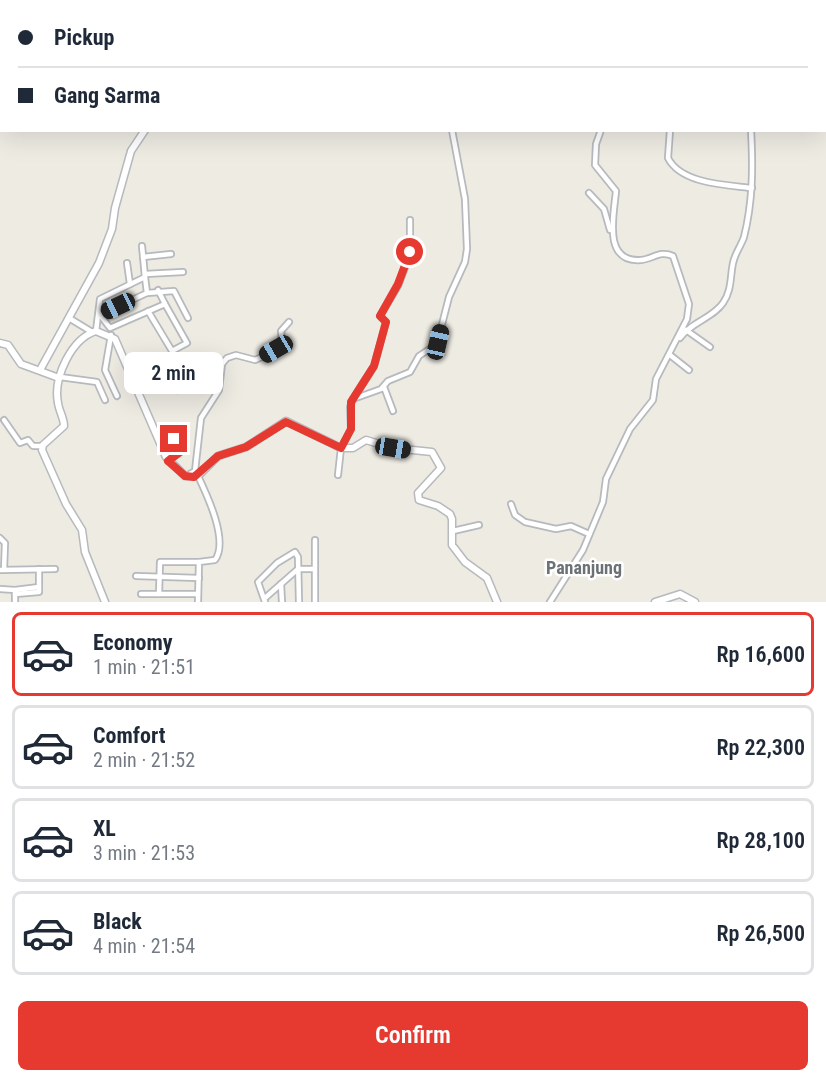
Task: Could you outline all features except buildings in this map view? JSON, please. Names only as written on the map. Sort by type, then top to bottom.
[{"type":"street","points":[[40,370],[110,238],[116,202],[131,151],[144,132]]},
{"type":"street","points":[[353,399],[384,387],[388,381],[410,372],[419,356],[437,344],[448,297],[465,262],[465,198],[452,132]]},
{"type":"street","points":[[600,132],[596,144],[595,162],[599,172],[616,191],[612,235]]},
{"type":"street","points":[[670,132],[668,158],[679,172],[715,183],[752,188]]},
{"type":"street","points":[[550,602],[580,554],[603,502],[606,479],[630,429],[653,400],[656,379],[677,342],[686,330],[720,306],[729,292],[733,263],[744,237],[752,188],[751,132]]},
{"type":"street","points":[[589,193],[604,210],[612,235],[620,251],[627,258],[642,260],[663,254],[673,256],[689,308],[677,342]]},
{"type":"street","points":[[338,475],[341,448],[351,429],[350,407],[375,364],[386,322],[380,316],[398,284],[410,254],[410,220]]},
{"type":"street","points":[[142,246],[147,293]]},
{"type":"street","points":[[143,257],[171,254]]},
{"type":"street","points":[[127,263],[130,284]]},
{"type":"street","points":[[4,420],[20,443],[28,440],[33,446],[42,446],[63,429],[65,423],[58,404],[59,378],[71,352],[94,331],[100,315],[100,299],[145,275],[183,272]]},
{"type":"street","points":[[100,315],[158,290],[174,291],[188,318]]},
{"type":"street","points":[[148,311],[172,351],[187,343],[158,290]]},
{"type":"street","points":[[100,315],[110,328],[165,304]]},
{"type":"street","points":[[69,318],[94,331],[111,335],[120,348],[168,461],[185,476],[198,476],[218,456],[246,447],[286,422],[341,448],[352,448],[366,441],[393,448],[432,452],[441,468],[418,493],[418,498],[421,502],[438,506],[450,514],[453,531],[452,545],[465,562],[488,578],[497,602]]},
{"type":"street","points":[[185,476],[195,471],[201,418],[219,390],[222,364],[227,358],[236,355],[255,360],[276,349],[282,340],[281,331],[289,322]]},
{"type":"street","points":[[686,330],[710,347]]},
{"type":"street","points":[[111,335],[105,370],[117,396]]},
{"type":"street","points":[[0,343],[8,345],[18,362],[59,378],[97,382],[105,400]]},
{"type":"street","points":[[670,355],[689,370]]},
{"type":"street","points":[[135,386],[167,382],[177,390]]},
{"type":"street","points":[[384,387],[393,411]]},
{"type":"street","points":[[168,461],[180,452],[174,439]]},
{"type":"street","points":[[42,446],[57,486],[82,530],[85,552],[105,602]]},
{"type":"street","points":[[159,594],[158,564],[161,561],[215,560],[219,551],[215,516],[198,476]]},
{"type":"street","points":[[511,504],[515,515],[525,522],[556,529],[572,526],[589,534]]},
{"type":"street","points":[[453,531],[479,525]]},
{"type":"street","points":[[0,538],[5,543],[2,570],[55,569]]},
{"type":"street","points":[[315,540],[315,602]]},
{"type":"street","points":[[299,602],[298,569],[298,554],[295,552],[277,563],[258,582],[259,591],[265,600],[298,569],[314,569]]},
{"type":"street","points":[[198,602],[199,562]]},
{"type":"street","points":[[0,589],[15,592],[39,587],[39,569]]},
{"type":"street","points":[[136,576],[199,578]]},
{"type":"street","points":[[281,583],[282,602]]},
{"type":"street","points":[[15,592],[15,602]]},
{"type":"street","points":[[141,594],[198,594]]},
{"type":"street","points":[[655,602],[680,594],[695,602]]},
{"type":"district","name":"Pananjung","points":[[584,568]]},
{"type":"route","points":[[174,439],[180,453],[168,461],[188,477],[198,476],[218,456],[246,447],[286,422],[291,422],[314,437],[341,448],[351,429],[351,402],[374,366],[381,343],[386,320],[380,316],[398,284],[410,252]]}]
